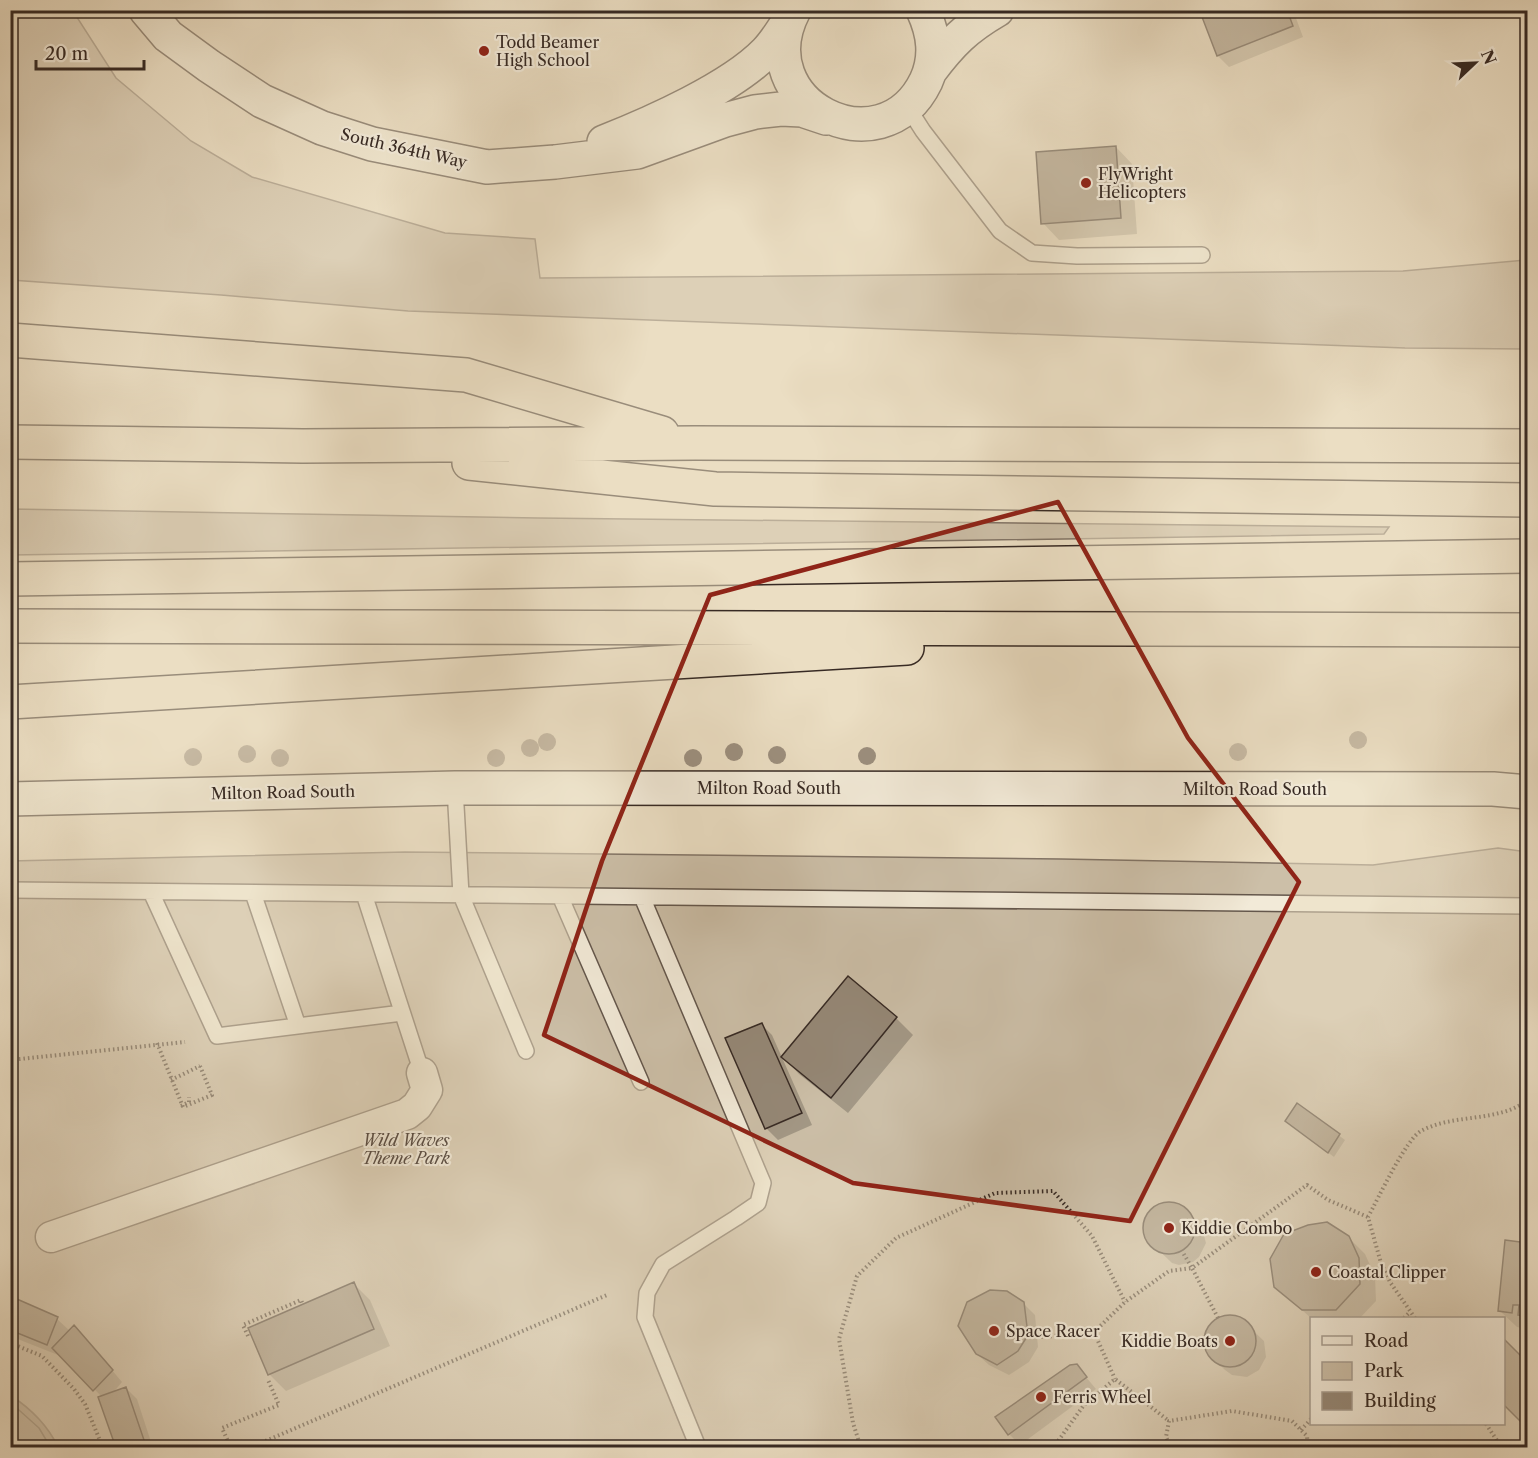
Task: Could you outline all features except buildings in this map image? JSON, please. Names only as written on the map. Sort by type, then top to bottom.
[{"type":"highway","points":[[10,340],[466,375],[695,443]]},
{"type":"highway","points":[[10,442],[303,446],[695,443],[1527,446]]},
{"type":"highway","points":[[303,446],[715,489],[1527,500]]},
{"type":"highway","points":[[10,579],[1527,556]]},
{"type":"highway","points":[[10,626],[1527,630]]},
{"type":"highway","points":[[10,702],[1233,629]]},
{"type":"street","name":"South 364th Way","points":[[146,10],[168,36],[262,101],[322,128],[372,144],[487,167],[637,152],[725,120],[754,112],[781,109],[802,110],[847,123],[869,124],[889,118],[907,106]]},
{"type":"street","points":[[922,10],[930,27],[934,49],[930,71]]},
{"type":"street","points":[[907,106],[921,90],[930,71],[951,43],[966,30],[997,10]]},
{"type":"street","name":"South 364th Way","points":[[555,162],[631,131],[708,93],[767,51],[790,18]]},
{"type":"street","points":[[790,18],[783,52],[789,79],[804,102],[826,118]]},
{"type":"street","name":"Milton Road South","points":[[10,799],[454,788],[1493,789],[1527,792]]},
{"type":"street","points":[[51,1237],[407,1114],[417,1106],[427,1090],[422,1072]]},
{"type":"lane","points":[[907,106],[923,131],[1000,231],[1032,253],[1077,256],[1202,255]]},
{"type":"lane","points":[[454,788],[461,895],[526,1051]]},
{"type":"lane","points":[[10,890],[1527,906]]},
{"type":"lane","points":[[151,892],[217,1036],[402,1013]]},
{"type":"lane","points":[[253,893],[298,1026]]},
{"type":"lane","points":[[364,894],[422,1072]]},
{"type":"lane","points":[[560,896],[641,1082]]},
{"type":"lane","points":[[642,897],[763,1183],[758,1203],[663,1263],[647,1293],[645,1317],[698,1447]]},
{"type":"path","points":[[10,1060],[157,1043],[185,1042]]},
{"type":"path","points":[[157,1043],[172,1078],[176,1088],[180,1098],[183,1107],[212,1095],[200,1066],[190,1071],[181,1075],[171,1080],[181,1106],[189,1102],[189,1097]]},
{"type":"path","points":[[1414,1317],[1390,1282],[1368,1217],[1405,1148],[1420,1131],[1457,1120],[1515,1110],[1527,1100]]},
{"type":"path","points":[[1028,1335],[1043,1337],[1094,1332],[1125,1302],[1169,1271],[1192,1268],[1307,1185],[1328,1200],[1368,1217]]},
{"type":"path","points":[[861,1448],[853,1423],[839,1339],[857,1276],[896,1238],[995,1193],[1053,1191],[1092,1236],[1125,1302]]},
{"type":"path","points":[[1182,1251],[1218,1318]]},
{"type":"path","points":[[249,1448],[607,1294]]},
{"type":"path","points":[[248,1335],[243,1325],[302,1302]]},
{"type":"path","points":[[1405,1317],[1410,1312]]},
{"type":"path","points":[[1094,1332],[1115,1379],[1169,1421],[1232,1411],[1292,1421],[1307,1436],[1308,1448]]},
{"type":"path","points":[[10,1342],[42,1356],[74,1389],[85,1404],[103,1448]]},
{"type":"path","points":[[1053,1448],[1083,1405],[1115,1379]]},
{"type":"path","points":[[231,1448],[222,1428],[279,1405],[268,1380]]},
{"type":"path","points":[[1301,1430],[1310,1419]]},
{"type":"path","points":[[1169,1421],[1166,1437],[1171,1448]]},
{"type":"path","points":[[1487,1425],[1502,1448]]},
{"type":"highlighted area","points":[[1058,502],[1188,738],[1299,882],[1130,1221],[853,1183],[544,1035],[602,861],[710,595]]},
{"type":"green space","points":[[10,11],[73,11],[116,78],[191,141],[252,177],[445,233],[535,239],[540,278],[1403,271],[1527,260],[1527,349],[1405,348],[408,311],[11,280]]},
{"type":"green space","points":[[11,509],[538,518],[1389,527],[1384,534],[11,555]]},
{"type":"green space","name":"Wild Waves Theme Park","points":[[1498,848],[1527,852],[1527,1447],[11,1447],[10,861],[405,852],[1061,859],[1373,865]]},
{"type":"water","points":[[10,1395],[38,1418],[58,1447],[11,1447]]},
{"type":"place","name":"Todd Beamer High School","points":[[484,51]]},
{"type":"place","name":"FlyWright Helicopters","points":[[1086,183]]},
{"type":"place","name":"Kiddie Combo","points":[[1169,1228]]},
{"type":"place","name":"Coastal Clipper","points":[[1316,1272]]},
{"type":"place","name":"Space Racer","points":[[994,1331]]},
{"type":"place","name":"Kiddie Boats","points":[[1230,1341]]},
{"type":"place","name":"Ferris Wheel","points":[[1041,1397]]}]
